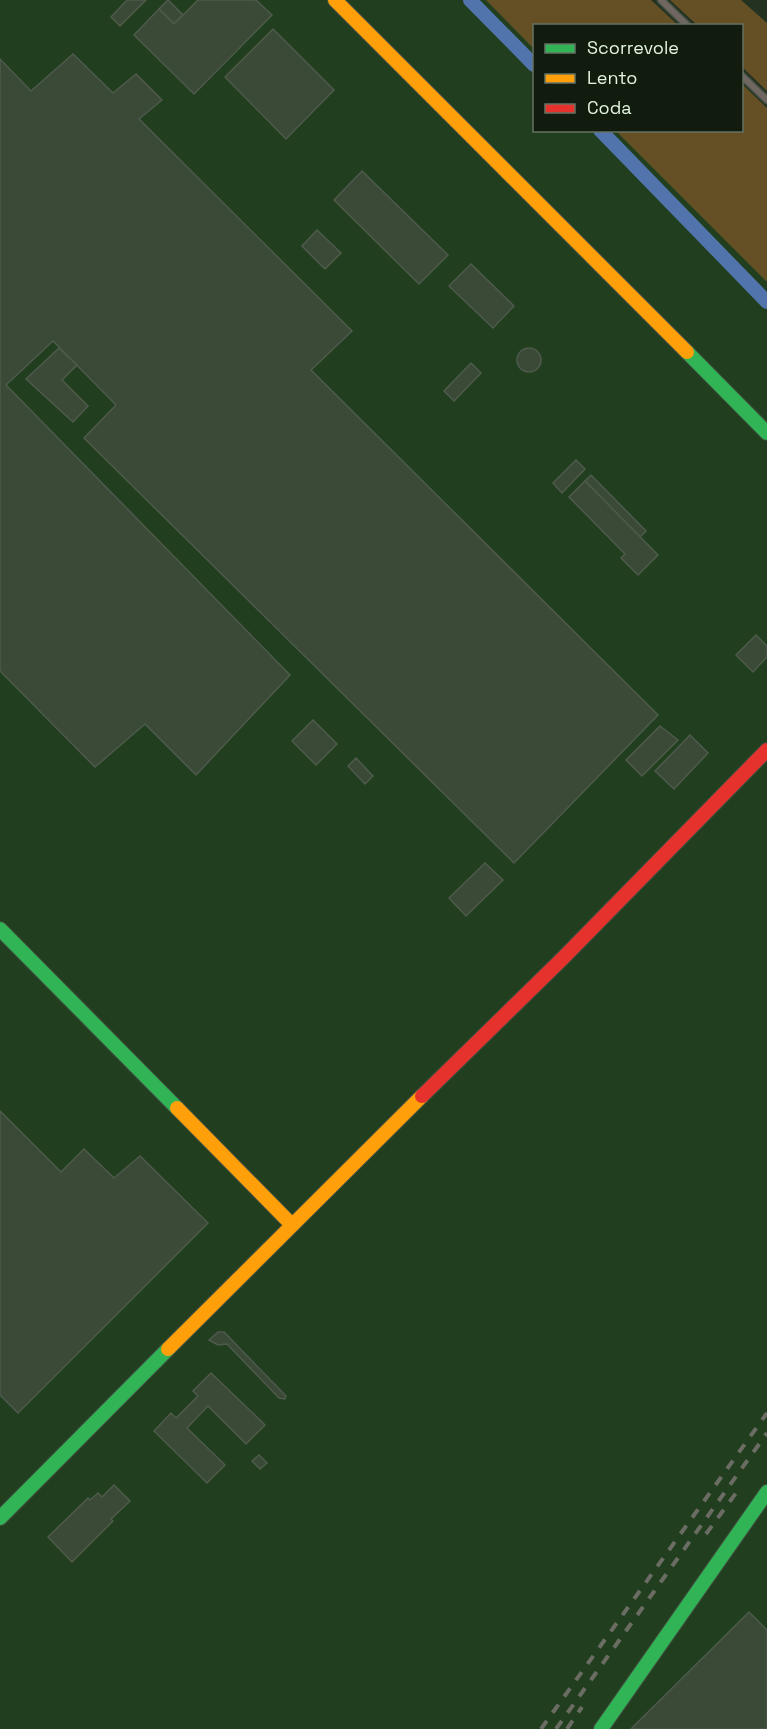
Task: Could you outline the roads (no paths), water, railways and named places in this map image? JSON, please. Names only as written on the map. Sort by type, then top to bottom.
[{"type":"street","points":[[335,0],[767,433]]},
{"type":"street","points":[[0,1518],[291,1224],[563,958],[767,750]]},
{"type":"street","points":[[0,929],[291,1224]]},
{"type":"street","points":[[601,1729],[767,1492]]},
{"type":"lane","points":[[661,0],[686,24]]},
{"type":"lane","points":[[743,78],[767,100]]},
{"type":"waterway","points":[[470,0],[533,64]]},
{"type":"waterway","points":[[602,132],[767,302]]},
{"type":"railway","points":[[541,1729],[767,1413]]},
{"type":"railway","points":[[556,1729],[767,1433]]},
{"type":"railway","points":[[706,1534],[736,1493]]},
{"type":"railway","points":[[567,1729],[582,1707]]}]
